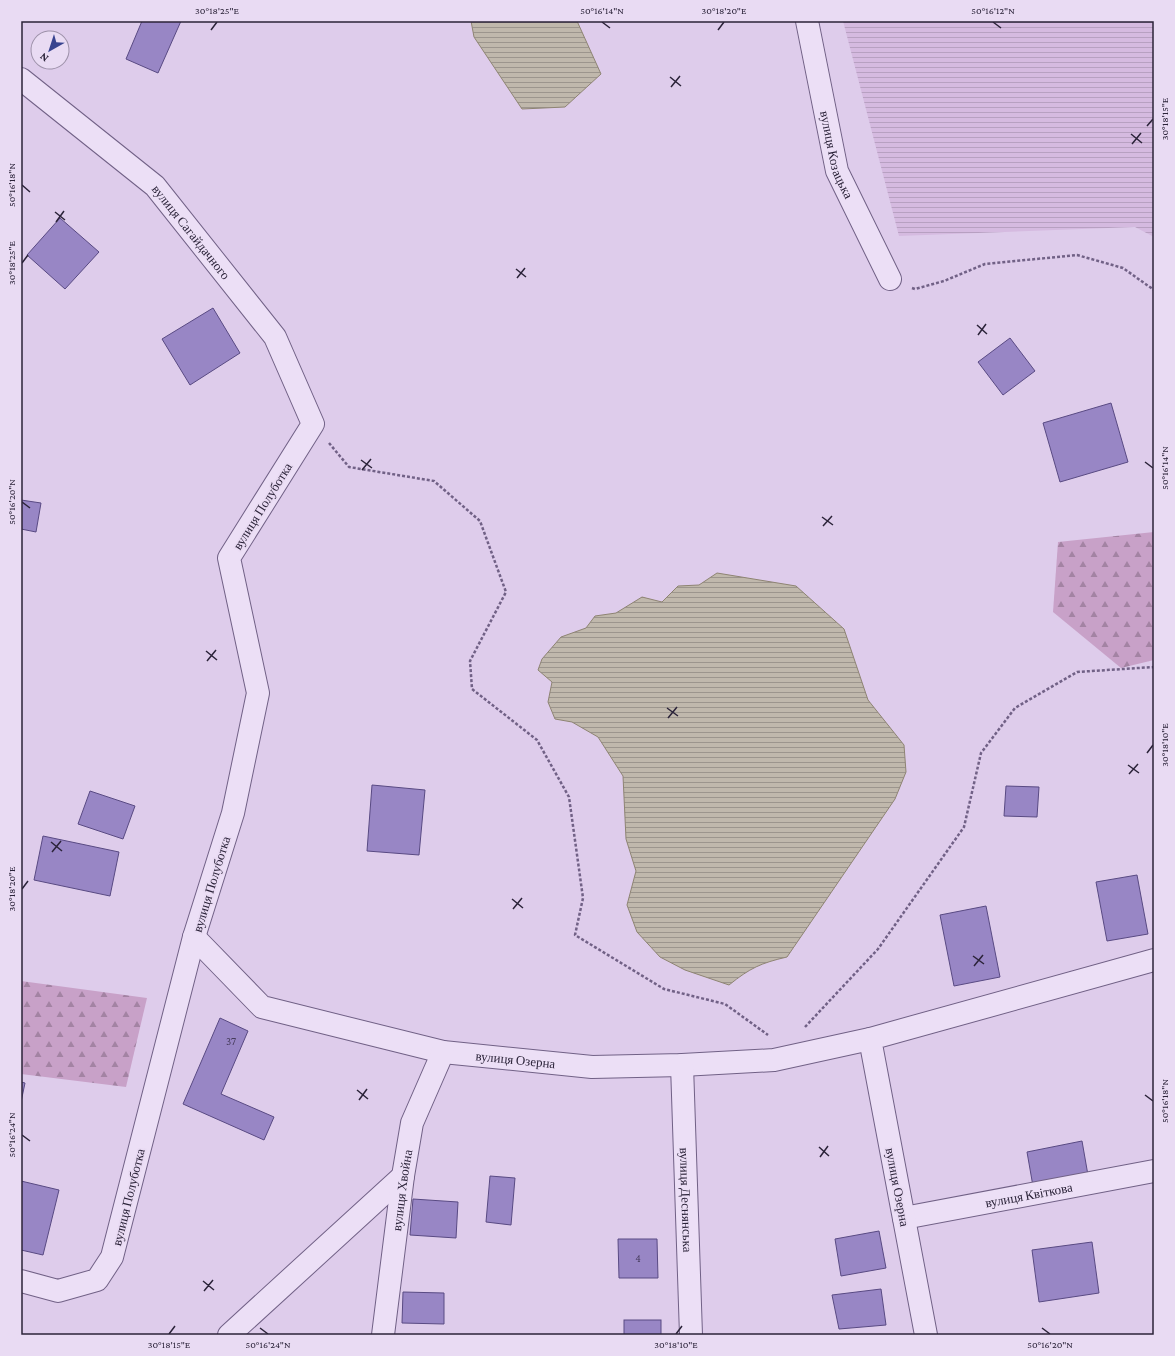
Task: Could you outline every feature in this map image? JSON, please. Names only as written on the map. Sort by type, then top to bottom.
[{"type":"street","name":"вулиця Козацька","points":[[807,21],[838,171],[890,279]]},
{"type":"street","name":"вулиця Сагайдачного","points":[[21,78],[155,186],[275,337],[314,424]]},
{"type":"street","name":"вулиця Полуботка","points":[[21,1281],[58,1291],[97,1280],[112,1257],[194,937],[233,813],[258,693],[229,558],[314,424]]},
{"type":"street","name":"вулиця Озерна","points":[[194,937],[262,1007],[443,1052],[592,1067],[682,1065],[774,1060],[870,1039],[1154,960]]},
{"type":"street","name":"вулиця Озерна","points":[[870,1039],[926,1335]]},
{"type":"street","name":"вулиця Хвойна","points":[[384,1335],[403,1176],[412,1122],[443,1052]]},
{"type":"street","name":"вулиця Деснянська","points":[[682,1065],[691,1335]]},
{"type":"street","name":"вулиця Квіткова","points":[[904,1218],[1154,1171]]},
{"type":"street","points":[[229,1335],[403,1176]]},
{"type":"path","points":[[890,279],[915,289],[944,281],[985,264],[1077,255],[1123,268],[1154,290]]},
{"type":"path","points":[[314,424],[349,467],[434,481],[480,521],[506,592],[470,661],[472,689],[538,740],[569,797],[583,898],[575,935],[664,989],[725,1004],[786,1047],[774,1060]]},
{"type":"path","points":[[802,1030],[878,949],[964,827],[981,753],[1015,708],[1078,672],[1154,668]]},
{"type":"shaded area","points":[[471,21],[577,21],[601,74],[565,107],[522,109],[474,37]]},
{"type":"shaded area","points":[[843,21],[1154,21],[1154,237],[1135,227],[899,236]]},
{"type":"shaded area","points":[[717,573],[796,586],[844,629],[868,700],[904,745],[906,772],[895,799],[787,957],[756,967],[743,974],[729,985],[685,970],[660,957],[637,932],[627,905],[636,871],[626,839],[623,776],[598,737],[572,722],[555,719],[548,702],[552,682],[538,670],[542,659],[561,637],[586,628],[595,616],[616,613],[642,597],[662,602],[678,586],[699,585]]},
{"type":"green space","points":[[1154,532],[1154,660],[1121,668],[1053,612],[1058,542]]},
{"type":"green space","points":[[21,981],[147,998],[126,1087],[21,1074]]},
{"type":"building","points":[[142,21],[181,21],[158,73],[126,59]]},
{"type":"building","points":[[60,218],[99,252],[65,289],[27,255]]},
{"type":"building","points":[[213,308],[240,353],[190,385],[162,339]]},
{"type":"building","points":[[1010,338],[1035,371],[1003,395],[978,362]]},
{"type":"building","points":[[1111,403],[1128,462],[1060,482],[1043,423]]},
{"type":"building","points":[[21,500],[41,503],[36,532],[21,529]]},
{"type":"building","points":[[372,785],[425,790],[419,855],[367,851]]},
{"type":"building","points":[[1006,786],[1039,787],[1037,817],[1004,816]]},
{"type":"building","points":[[90,791],[135,806],[123,839],[78,824]]},
{"type":"building","points":[[43,836],[119,852],[110,896],[34,880]]},
{"type":"building","points":[[1137,875],[1148,934],[1107,941],[1096,882]]},
{"type":"building","points":[[986,906],[1000,977],[954,986],[940,915]]},
{"type":"building","points":[[220,1018],[248,1031],[221,1094],[274,1117],[264,1140],[183,1104]]},
{"type":"building","points":[[21,1082],[25,1083],[21,1102]]},
{"type":"building","points":[[1082,1141],[1089,1181],[1034,1192],[1027,1152]]},
{"type":"building","points":[[490,1176],[515,1178],[511,1225],[486,1222]]},
{"type":"building","points":[[21,1181],[59,1190],[43,1255],[21,1250]]},
{"type":"building","points":[[413,1199],[458,1202],[456,1238],[410,1235]]},
{"type":"building","points":[[879,1231],[886,1268],[841,1276],[835,1239]]},
{"type":"building","points":[[618,1239],[657,1239],[658,1278],[619,1278]]},
{"type":"building","points":[[1092,1242],[1099,1293],[1039,1302],[1032,1250]]},
{"type":"building","points":[[881,1289],[886,1325],[839,1329],[832,1295]]},
{"type":"building","points":[[403,1292],[444,1293],[444,1324],[402,1323]]},
{"type":"building","points":[[624,1320],[661,1320],[661,1335],[624,1335]]}]
